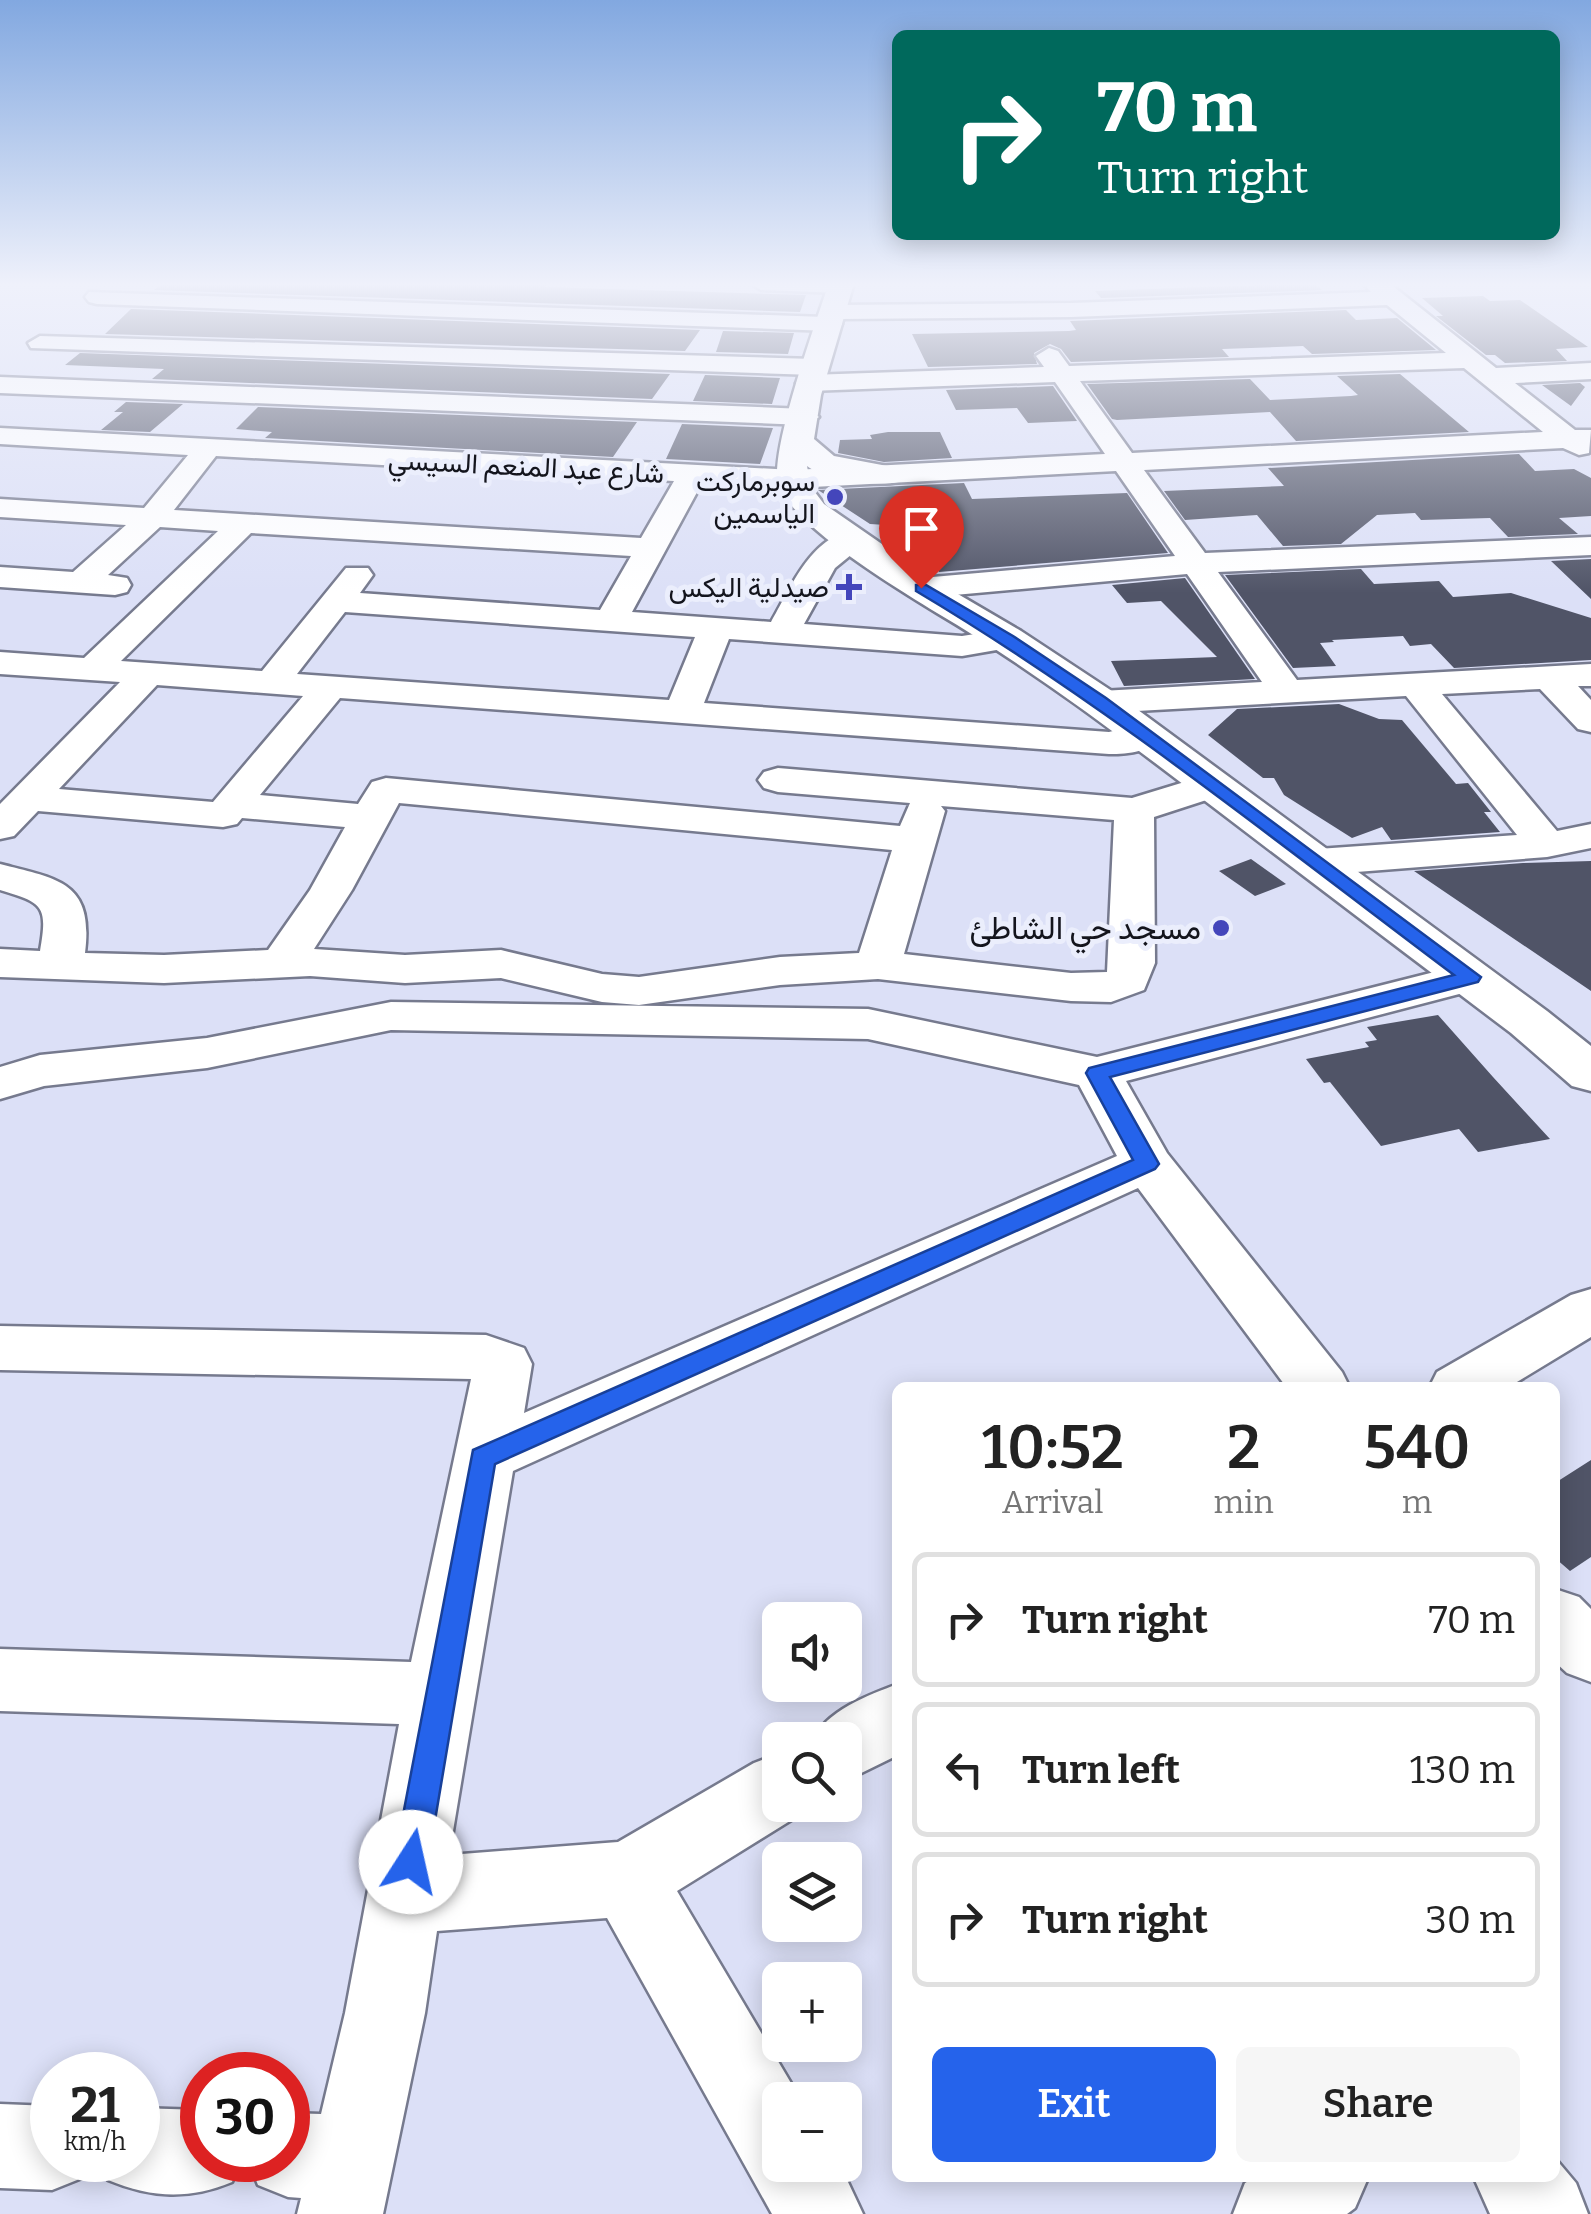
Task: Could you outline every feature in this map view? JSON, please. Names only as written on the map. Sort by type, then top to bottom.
[{"type":"main road","points":[[813,386],[804,417],[812,511],[921,588],[1008,639],[1145,734],[1470,977],[1591,1074]]},
{"type":"main road","points":[[804,417],[824,464],[887,475]]},
{"type":"street","points":[[33,386],[804,417],[999,386]]},
{"type":"street","points":[[202,393],[208,386]]},
{"type":"street","points":[[433,461],[487,386]]},
{"type":"street","points":[[561,405],[571,386]]},
{"type":"street","points":[[727,386],[804,417]]},
{"type":"street","points":[[1071,386],[1286,690]]},
{"type":"street","points":[[1505,386],[1584,444]]},
{"type":"street","points":[[327,456],[376,400]]},
{"type":"street","name":"شارع عبد المنعم السيسي","points":[[0,436],[692,475],[804,417]]},
{"type":"street","points":[[0,499],[81,441]]},
{"type":"street","points":[[887,475],[1584,444]]},
{"type":"street","points":[[81,582],[152,518],[207,449]]},
{"type":"street","points":[[426,536],[480,464]]},
{"type":"street","points":[[610,621],[692,475]]},
{"type":"street","points":[[0,508],[652,548]]},
{"type":"street","points":[[94,668],[241,524]]},
{"type":"street","points":[[272,682],[386,534]]},
{"type":"street","points":[[783,631],[822,562],[852,541]]},
{"type":"street","points":[[921,588],[1199,564],[1591,546]]},
{"type":"street","points":[[0,576],[175,590]]},
{"type":"street","points":[[338,601],[962,646],[1008,639]]},
{"type":"street","points":[[682,712],[716,628]]},
{"type":"street","points":[[0,663],[1118,743],[1145,734]]},
{"type":"street","points":[[0,826],[149,673]]},
{"type":"street","points":[[1100,702],[1591,675]]},
{"type":"street","points":[[1549,678],[1591,721]]},
{"type":"street","points":[[1414,683],[1548,845]]},
{"type":"street","points":[[30,798],[216,816],[227,813],[331,686]]},
{"type":"street","points":[[763,824],[797,723]]},
{"type":"street","points":[[778,780],[1134,810],[1214,785]]},
{"type":"street","points":[[282,964],[331,890],[384,792],[393,789],[915,840]]},
{"type":"street","points":[[878,965],[931,792]]},
{"type":"street","points":[[234,804],[369,817]]},
{"type":"street","points":[[0,964],[164,969],[337,963],[405,969],[501,964],[602,988],[640,990],[780,971],[878,965],[1111,988],[1128,980],[1132,963],[1134,810]]},
{"type":"street","points":[[1318,862],[1548,845],[1591,836]]},
{"type":"street","points":[[0,878],[49,892],[63,902],[68,916],[61,964]]},
{"type":"street","points":[[0,1082],[40,1070],[207,1052],[391,1016],[868,1024],[1097,1073],[1470,977]]},
{"type":"street","points":[[1097,1073],[1147,1164],[1316,1382]]},
{"type":"street","points":[[482,1458],[1147,1164]]},
{"type":"street","points":[[1468,1382],[1591,1310]]},
{"type":"street","points":[[0,1348],[486,1357],[503,1364],[439,1694],[385,2014],[326,2176]]},
{"type":"street","points":[[1560,1623],[1591,1652]]},
{"type":"street","points":[[0,1680],[439,1694]]},
{"type":"street","points":[[862,1738],[892,1720]]},
{"type":"street","points":[[405,1896],[627,1879],[762,1798]]},
{"type":"street","points":[[627,1879],[762,2113]]},
{"type":"street","points":[[0,2146],[30,2147]]},
{"type":"street","points":[[802,2182],[820,2214]]},
{"type":"street","points":[[1276,2214],[1320,2182]]},
{"type":"street","points":[[1519,2182],[1546,2214]]},
{"type":"building","points":[[335,386],[661,386],[652,399]]},
{"type":"building","points":[[700,386],[777,386],[772,404],[693,401]]},
{"type":"building","points":[[1053,386],[1077,421],[1028,423],[1017,408],[956,410],[946,390]]},
{"type":"building","points":[[1089,386],[1257,386],[1270,400],[1358,395],[1348,386],[1415,386],[1469,432],[1296,441],[1270,412],[1117,420],[1112,419]]},
{"type":"building","points":[[1544,386],[1584,386],[1571,406]]},
{"type":"building","points":[[126,402],[183,404],[150,432],[101,430],[123,412],[114,412]]},
{"type":"building","points":[[258,407],[637,422],[613,457],[265,438],[272,432],[236,429]]},
{"type":"building","points":[[682,424],[773,428],[760,464],[666,459]]},
{"type":"building","points":[[940,432],[952,458],[884,462],[838,453],[840,440],[872,439],[870,435]]},
{"type":"building","points":[[1519,454],[1535,471],[1574,469],[1591,478],[1591,516],[1559,518],[1578,534],[1508,537],[1490,518],[1421,520],[1415,513],[1377,515],[1341,544],[1283,546],[1257,515],[1185,520],[1164,491],[1284,486],[1268,468]]},
{"type":"building","points":[[964,483],[972,499],[1127,493],[1168,553],[939,572],[937,566],[921,559],[902,526],[870,524],[818,490]]},
{"type":"building","points":[[1591,559],[1591,599],[1551,561]]},
{"type":"building","points":[[1361,569],[1374,584],[1439,581],[1453,597],[1511,593],[1591,618],[1591,660],[1454,668],[1431,644],[1410,646],[1403,636],[1320,643],[1336,666],[1293,668],[1225,575]]},
{"type":"building","points":[[1185,578],[1255,679],[1124,686],[1111,661],[1217,657],[1161,601],[1127,603],[1112,585]]},
{"type":"building","points":[[1339,704],[1379,719],[1402,720],[1456,784],[1468,783],[1491,812],[1484,812],[1500,832],[1391,840],[1382,827],[1352,838],[1284,795],[1274,778],[1263,778],[1208,735],[1237,709]]},
{"type":"building","points":[[1251,859],[1286,884],[1255,896],[1219,871]]},
{"type":"building","points":[[1591,861],[1591,991],[1414,871],[1523,863]]},
{"type":"building","points":[[1438,1015],[1550,1139],[1478,1152],[1459,1129],[1381,1146],[1330,1082],[1324,1083],[1306,1059],[1369,1047],[1365,1042],[1377,1040],[1367,1027]]},
{"type":"building","points":[[1591,1460],[1591,1557],[1570,1571],[1560,1562],[1560,1480]]},
{"type":"place","name":"سوبرماركت الياسمين","points":[[835,497]]},
{"type":"place","name":"صيدلية اليكس","points":[[849,587]]},
{"type":"place","name":"مسجد حي الشاطئ","points":[[1221,928]]},
{"type":"route","points":[[411,1862],[482,1458],[1147,1164],[1097,1073],[1470,977],[1100,702],[1008,639],[921,588]]}]
